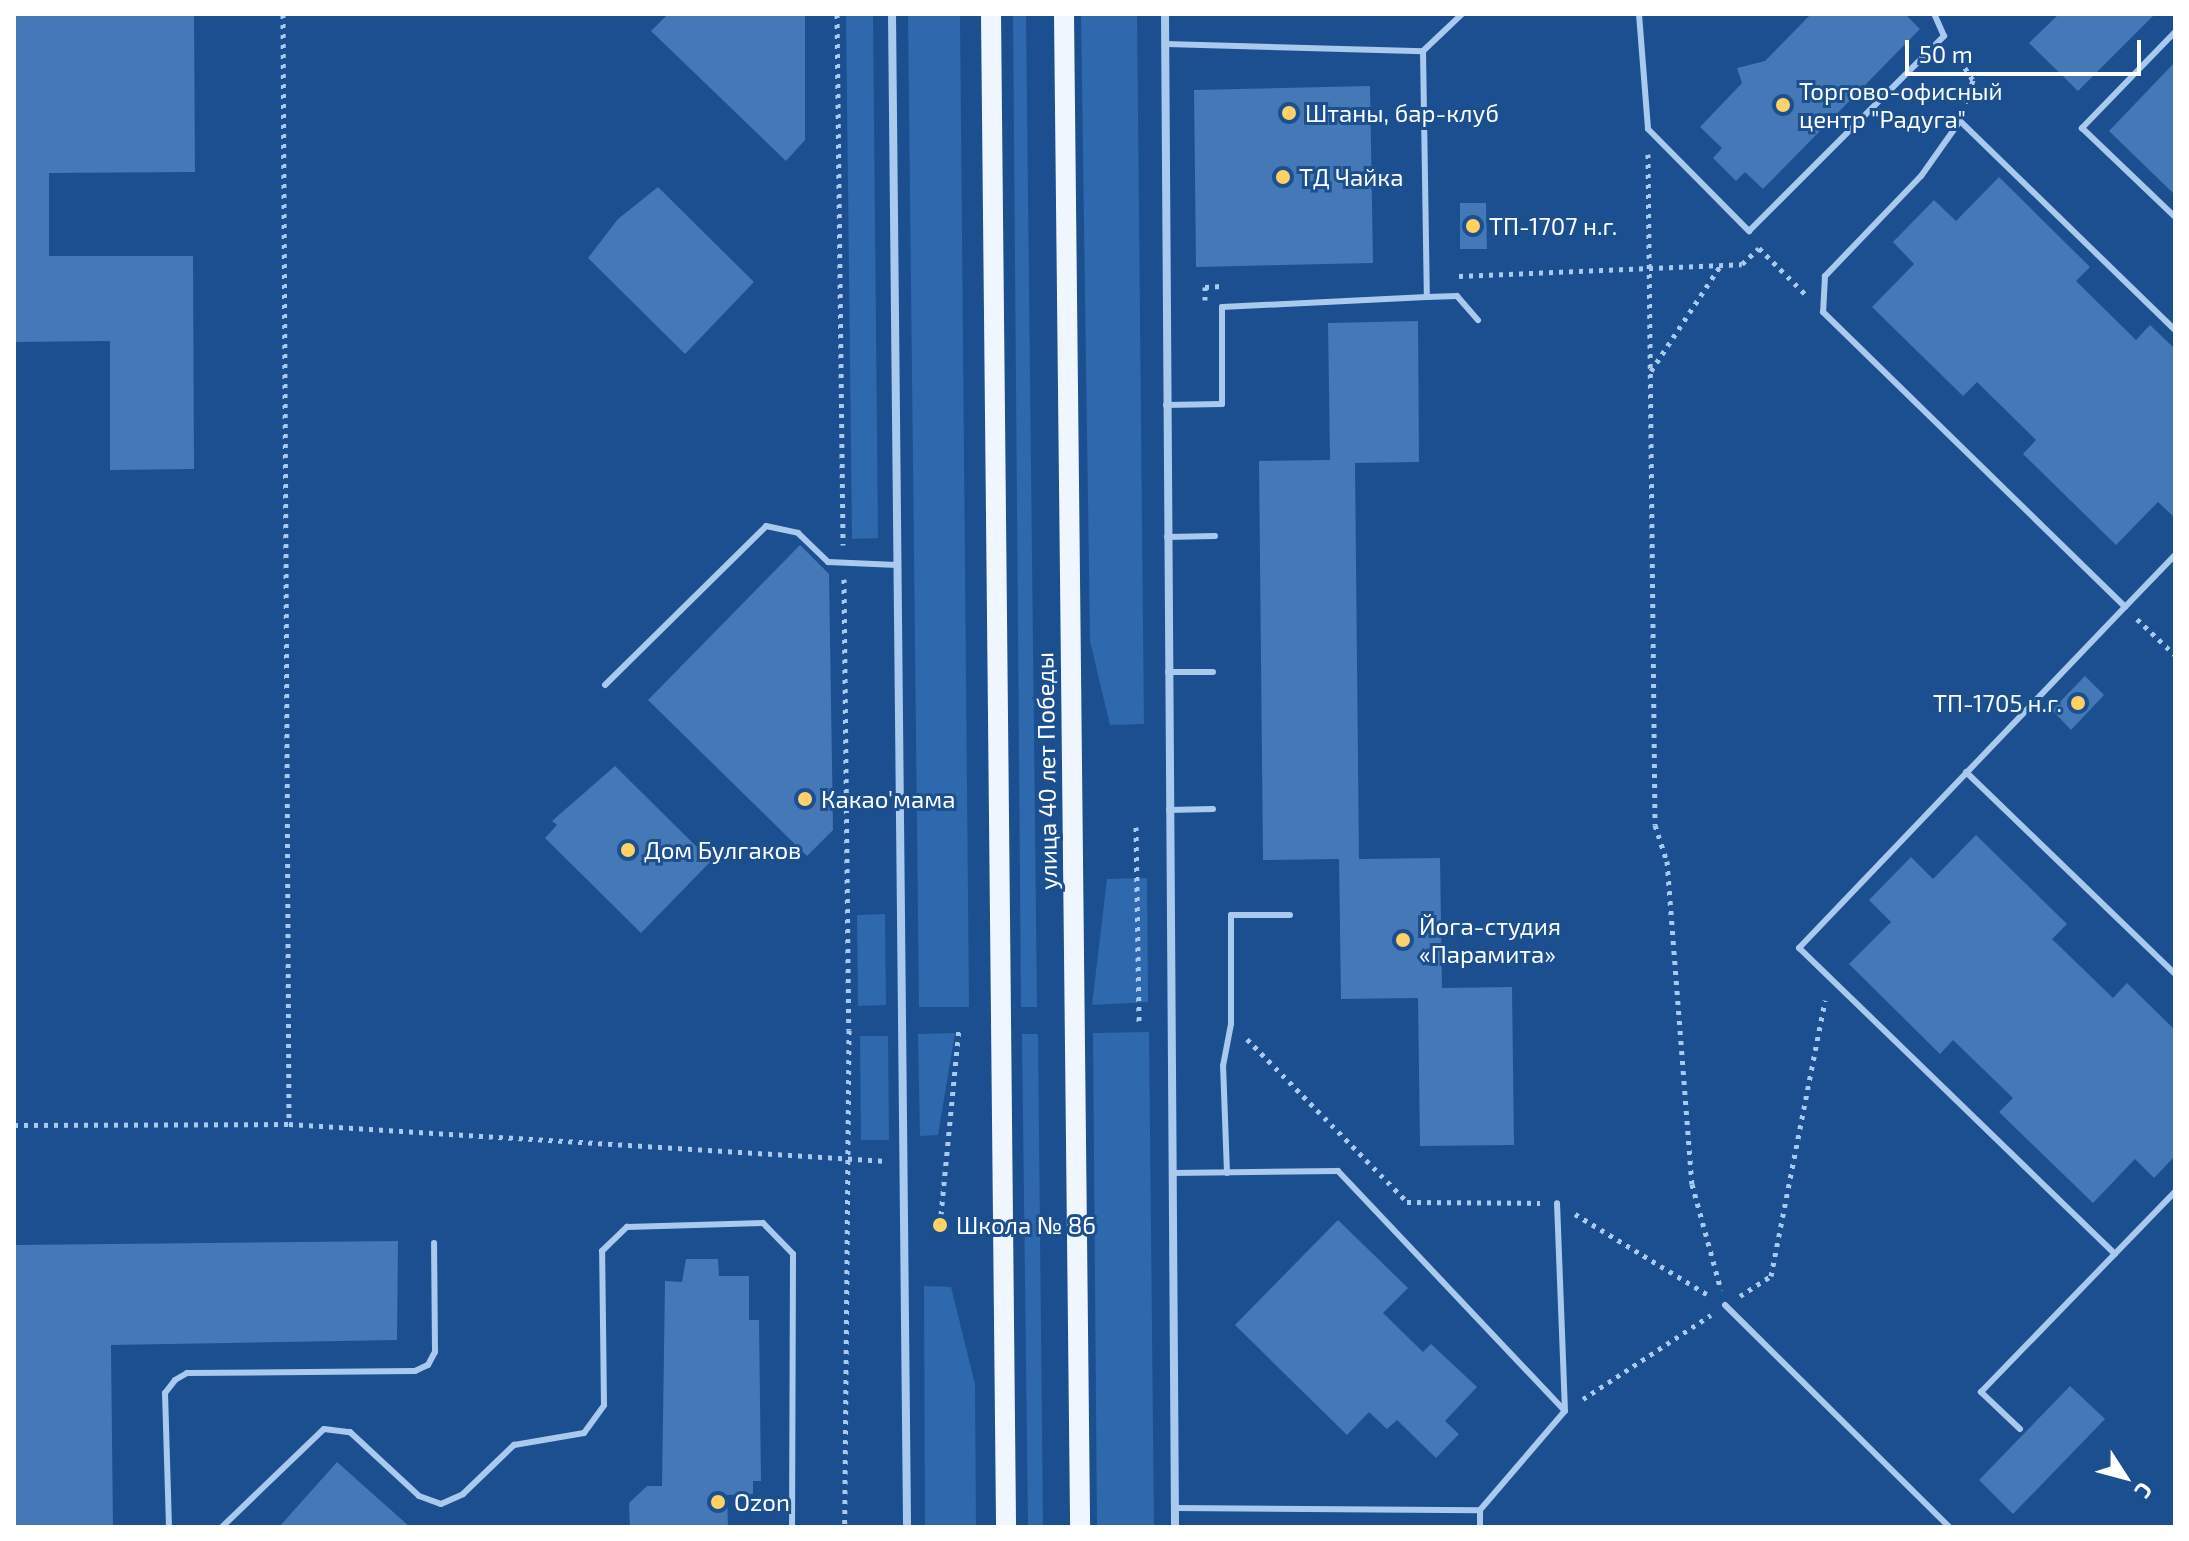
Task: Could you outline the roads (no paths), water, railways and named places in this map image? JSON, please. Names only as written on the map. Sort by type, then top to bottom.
[{"type":"main road","name":"улица 40 лет Победы","points":[[991,14],[1006,1527]]},
{"type":"main road","name":"улица 40 лет Победы","points":[[1064,14],[1080,1527]]},
{"type":"street","points":[[892,14],[907,1527]]},
{"type":"street","points":[[1165,14],[1175,1527]]},
{"type":"lane","points":[[1166,44],[1423,51],[1462,14]]},
{"type":"lane","points":[[1639,14],[1648,129],[1749,231],[1944,36],[1934,14]]},
{"type":"lane","points":[[2175,32],[2082,128],[2175,217]]},
{"type":"lane","points":[[1423,51],[1427,297]]},
{"type":"lane","points":[[2125,607],[1823,312],[1825,276],[1921,176],[1960,121],[2175,330]]},
{"type":"lane","points":[[1166,405],[1222,404],[1222,307],[1457,296],[1478,320]]},
{"type":"lane","points":[[605,685],[766,526],[798,533],[828,562],[897,565]]},
{"type":"lane","points":[[1167,537],[1215,536]]},
{"type":"lane","points":[[2115,1254],[1799,948],[2175,555]]},
{"type":"lane","points":[[1168,672],[1213,672]]},
{"type":"lane","points":[[1966,772],[2175,974]]},
{"type":"lane","points":[[1169,810],[1213,809]]},
{"type":"lane","points":[[1227,1173],[1223,1066],[1231,1024],[1231,915],[1290,915]]},
{"type":"lane","points":[[1172,1173],[1338,1171],[1565,1411]]},
{"type":"lane","points":[[2020,1429],[1981,1392],[2175,1192]]},
{"type":"lane","points":[[1480,1527],[1480,1510],[1565,1411],[1557,1203]]},
{"type":"lane","points":[[222,1527],[324,1429],[350,1432],[419,1496],[441,1504],[463,1494],[514,1445],[584,1433],[604,1405],[602,1251],[627,1227],[763,1223],[793,1254],[792,1527]]},
{"type":"lane","points":[[169,1527],[165,1393],[175,1380],[187,1373],[415,1371],[428,1365],[435,1352],[434,1243]]},
{"type":"lane","points":[[1725,1305],[1949,1527]]},
{"type":"lane","points":[[1175,1508],[1480,1510]]},
{"type":"place","name":"Торгово-офисный центр \"Радуга\"","points":[[1783,105]]},
{"type":"place","name":"Штаны, бар-клуб","points":[[1289,113]]},
{"type":"place","name":"ТД Чайка","points":[[1283,177]]},
{"type":"place","name":"ТП-1707 н.г.","points":[[1473,226]]},
{"type":"place","name":"ТП-1705 н.г.","points":[[2078,703]]},
{"type":"place","name":"Какао'мама","points":[[805,799]]},
{"type":"place","name":"Дом Булгаков","points":[[628,850]]},
{"type":"place","name":"Йога-студия «Парамита»","points":[[1403,940]]},
{"type":"place","name":"Школа № 86","points":[[940,1225]]},
{"type":"place","name":"Ozon","points":[[718,1502]]}]
